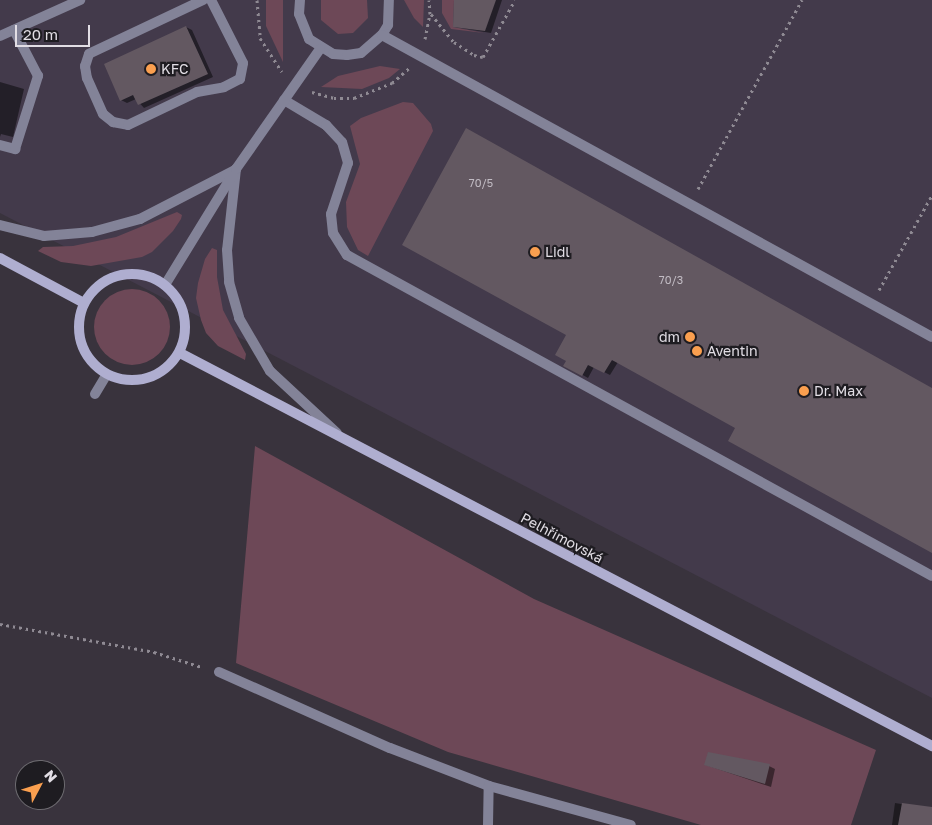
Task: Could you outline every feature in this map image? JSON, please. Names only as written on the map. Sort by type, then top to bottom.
[{"type":"main road","points":[[0,258],[84,303]]},
{"type":"main road","points":[[120,274],[151,277],[164,285],[182,308],[185,331],[180,353],[160,373],[148,378],[120,379],[106,374],[86,356],[81,343],[80,316],[84,303],[94,290],[120,274]]},
{"type":"main road","name":"Pelhřimovská","points":[[180,353],[932,746]]},
{"type":"street","points":[[0,36],[80,0]]},
{"type":"street","points":[[203,0],[89,54],[84,66],[87,78],[103,114],[113,122],[128,125],[197,92],[224,88],[240,79],[244,70],[243,63],[211,0]]},
{"type":"street","points":[[300,0],[302,28],[320,48],[333,54],[354,54],[373,46],[388,25],[389,0]]},
{"type":"street","points":[[0,145],[15,149],[38,76],[14,30]]},
{"type":"street","points":[[382,35],[932,337]]},
{"type":"street","points":[[164,285],[236,169],[320,48]]},
{"type":"street","points":[[284,100],[326,125],[342,142],[348,163],[331,214],[333,233],[347,255],[932,576]]},
{"type":"street","points":[[0,225],[44,236],[92,232],[140,219],[236,169]]},
{"type":"street","points":[[236,169],[227,250],[229,282],[239,318],[270,371],[341,437]]},
{"type":"street","points":[[95,394],[106,374]]},
{"type":"street","points":[[219,672],[390,748],[488,786],[631,825]]},
{"type":"street","points":[[488,786],[488,825]]},
{"type":"path","points":[[430,14],[454,42],[474,56],[483,57],[515,0]]},
{"type":"path","points":[[690,203],[802,0]]},
{"type":"path","points":[[872,304],[932,194]]},
{"type":"path","points":[[0,624],[38,629],[154,652],[219,672]]},
{"type":"shaded area","points":[[0,0],[932,0],[932,698],[0,213]]},
{"type":"shaded area","points":[[266,0],[283,0],[283,62],[266,26]]},
{"type":"shaded area","points":[[321,0],[367,0],[368,18],[353,33],[338,34],[321,20]]},
{"type":"shaded area","points":[[404,0],[424,0],[423,27],[414,18]]},
{"type":"shaded area","points":[[442,0],[454,0],[453,27],[484,33],[451,29],[442,13]]},
{"type":"shaded area","points":[[380,66],[400,69],[389,78],[362,89],[321,87],[338,76]]},
{"type":"shaded area","points":[[403,102],[413,103],[431,124],[433,131],[368,256],[358,250],[347,227],[346,202],[360,164],[350,126],[361,118]]},
{"type":"shaded area","points":[[177,212],[182,215],[173,231],[152,252],[142,257],[91,266],[61,262],[38,251],[43,247],[73,246],[116,237]]},
{"type":"shaded area","points":[[212,248],[217,250],[217,277],[223,310],[246,354],[245,360],[218,346],[206,333],[201,320],[196,298],[198,283],[205,259]]},
{"type":"shaded area","points":[[132,289],[146,292],[159,300],[167,313],[170,327],[167,341],[159,354],[146,362],[132,365],[118,362],[105,354],[97,341],[94,327],[97,313],[105,300],[118,292]]},
{"type":"shaded area","points":[[255,446],[534,599],[876,750],[851,825],[701,825],[448,752],[236,663]]},
{"type":"building","points":[[454,0],[496,0],[485,31],[453,27]]},
{"type":"building","points":[[186,26],[208,74],[138,105],[133,95],[120,101],[104,64]]},
{"type":"building","name":"Aventin","points":[[466,128],[932,388],[932,553],[728,441],[735,428],[612,360],[604,373],[588,365],[582,376],[563,366],[566,361],[555,355],[566,335],[402,245]]},
{"type":"building","points":[[708,752],[770,764],[765,784],[704,765]]},
{"type":"building","points":[[902,803],[932,807],[932,825],[898,825]]},
{"type":"place","name":"KFC","points":[[151,69]]},
{"type":"place","name":"Lidl","points":[[535,252]]},
{"type":"place","name":"dm","points":[[690,337]]},
{"type":"place","name":"Aventin","points":[[697,351]]},
{"type":"place","name":"Dr. Max","points":[[804,391]]}]
